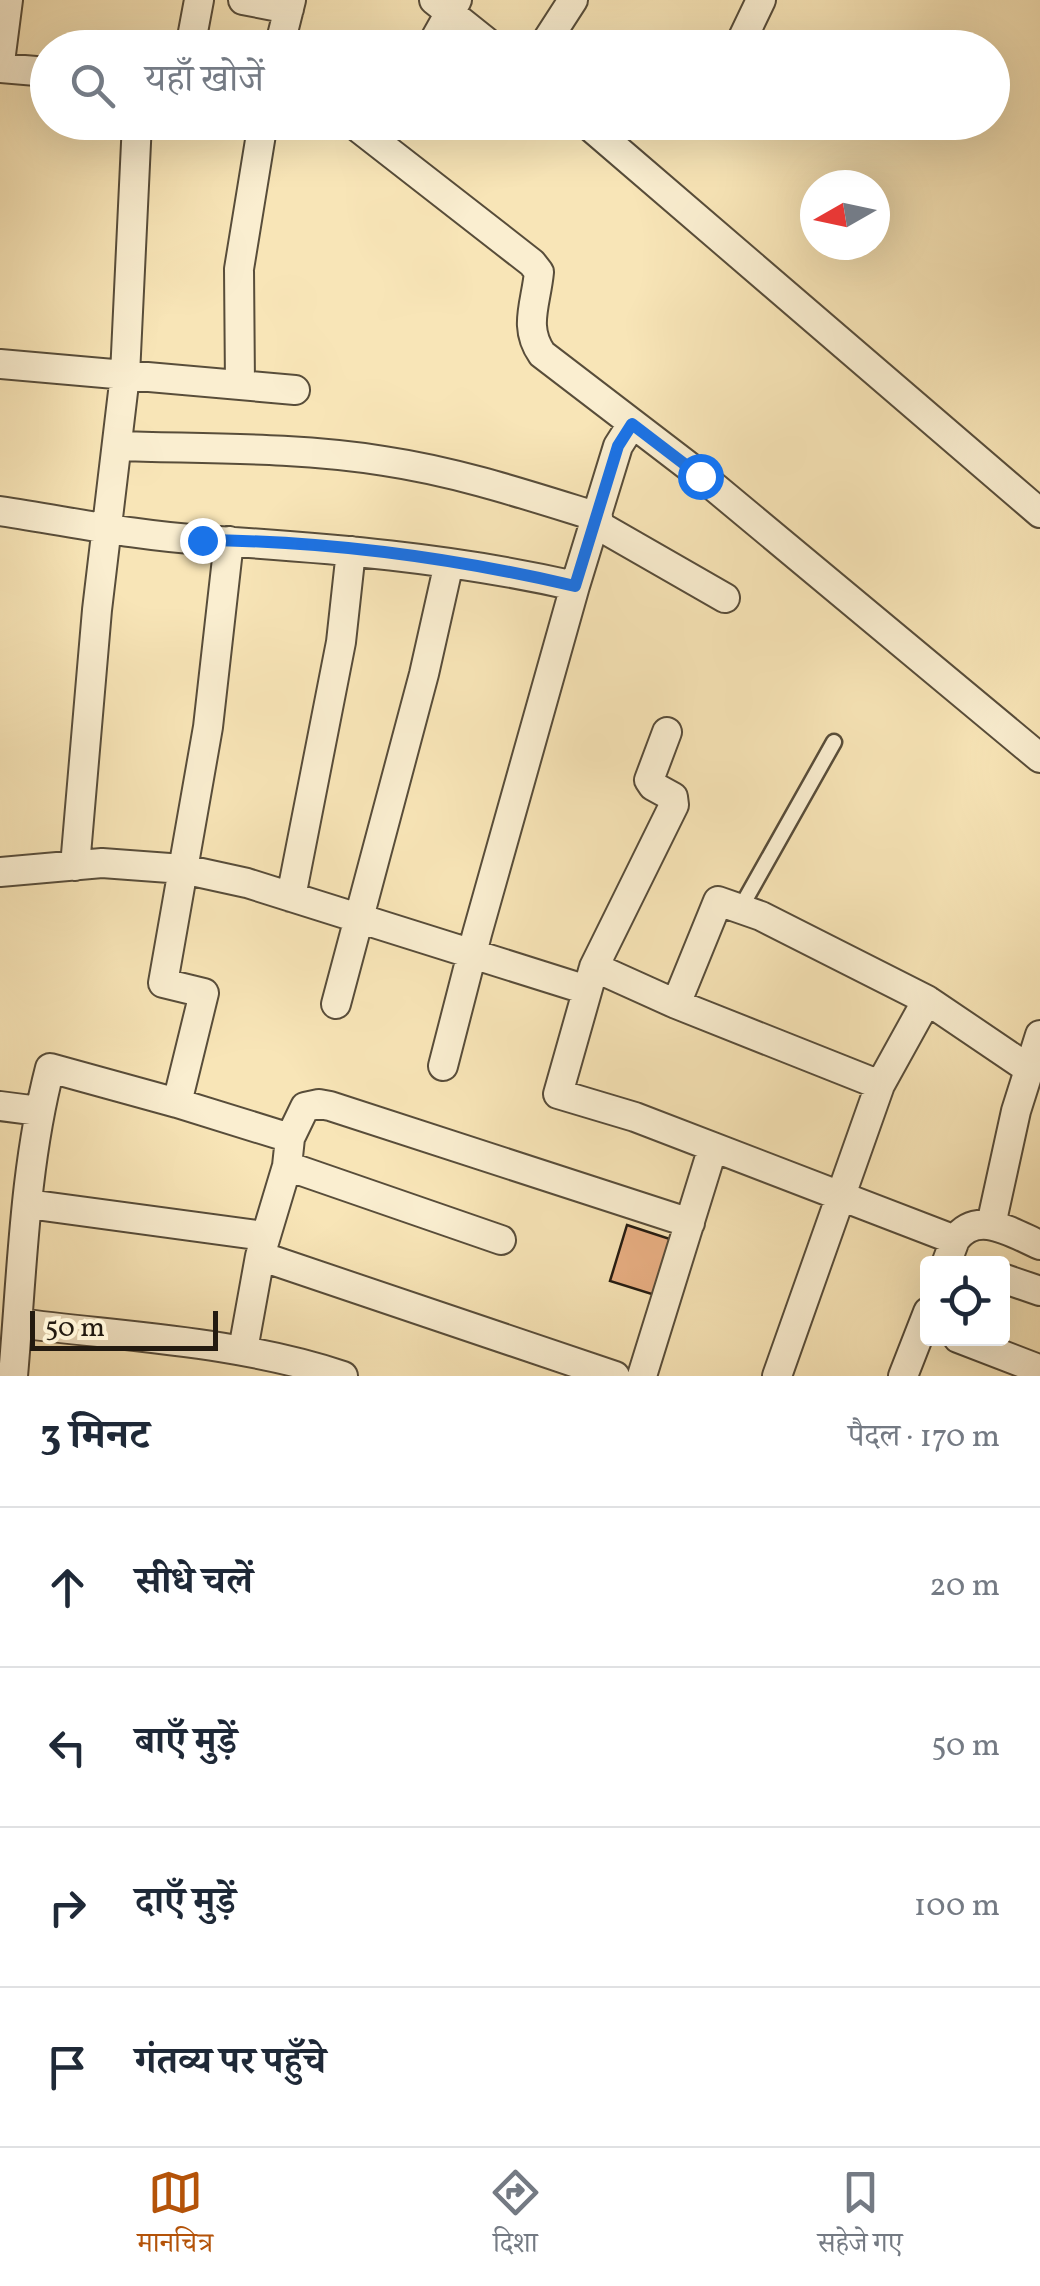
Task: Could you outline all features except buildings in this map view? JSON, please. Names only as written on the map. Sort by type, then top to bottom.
[{"type":"street","points":[[8,0],[0,65],[30,69]]},
{"type":"street","points":[[193,30],[199,0]]},
{"type":"street","points":[[243,0],[290,4],[284,30]]},
{"type":"street","points":[[554,30],[574,0]]},
{"type":"street","points":[[747,30],[762,0]]},
{"type":"street","points":[[437,30],[447,4],[475,30]]},
{"type":"street","points":[[75,866],[96,610],[124,374],[136,140]]},
{"type":"street","points":[[240,384],[239,269],[260,140]]},
{"type":"street","points":[[384,140],[540,272],[530,326],[542,354],[807,563],[1040,758]]},
{"type":"street","points":[[606,140],[1040,513]]},
{"type":"street","points":[[0,364],[294,390]]},
{"type":"street","points":[[443,1066],[575,586],[618,446],[632,424]]},
{"type":"street","points":[[117,446],[319,454],[380,460],[469,477],[597,521],[725,598]]},
{"type":"street","points":[[0,510],[108,528],[351,550],[513,572],[575,586]]},
{"type":"street","points":[[177,1102],[204,993],[163,984],[208,727],[229,540]]},
{"type":"street","points":[[291,897],[341,642],[351,550]]},
{"type":"street","points":[[336,1004],[424,674],[448,563]]},
{"type":"street","points":[[666,732],[649,780],[673,796],[674,805],[590,978],[558,1094],[636,1118],[841,1197],[953,1256],[962,1230],[973,1224],[992,1225],[1040,1245]]},
{"type":"street","points":[[0,872],[121,864],[183,869],[247,883],[472,953],[590,978],[676,1004],[880,1086]]},
{"type":"street","points":[[676,1004],[718,901],[927,1000],[1029,1070]]},
{"type":"street","points":[[778,1376],[880,1086],[927,1000]]},
{"type":"street","points":[[992,1225],[1016,1110],[1040,1036]]},
{"type":"street","points":[[13,1376],[19,1209],[50,1068],[177,1102],[501,1240]]},
{"type":"street","points":[[243,1350],[262,1246],[305,1107],[319,1104],[690,1223]]},
{"type":"street","points":[[0,1106],[40,1111]]},
{"type":"street","points":[[642,1376],[712,1147]]},
{"type":"street","points":[[19,1209],[262,1246],[616,1376]]},
{"type":"street","points":[[1010,1281],[1040,1290]]},
{"type":"street","points":[[12,1329],[243,1350],[343,1376]]},
{"type":"street","points":[[903,1376],[920,1335]]},
{"type":"street","points":[[978,1346],[1037,1369]]},
{"type":"lane","points":[[740,909],[834,742]]},
{"type":"route","points":[[202,540],[279,543],[403,556],[513,572],[575,586],[618,446],[632,424],[700,476]]}]
